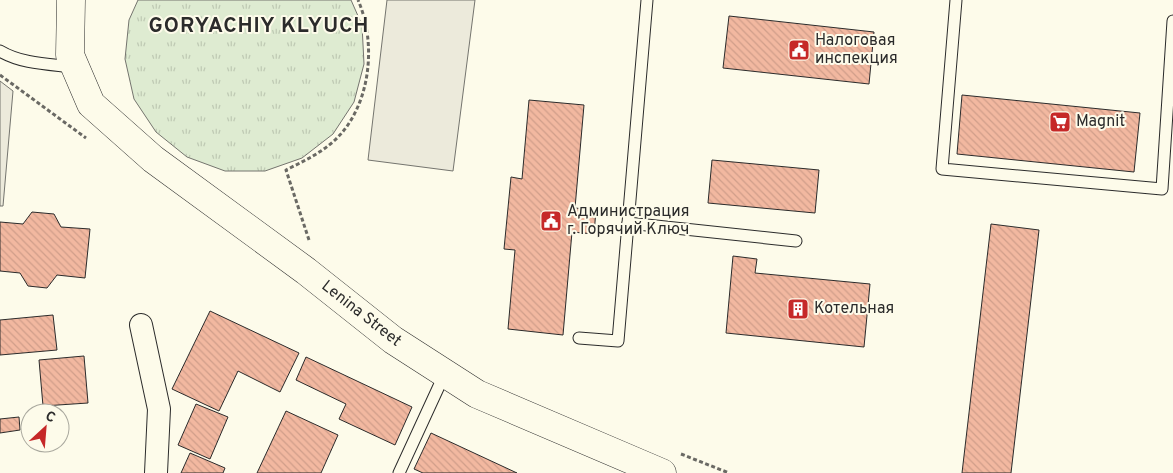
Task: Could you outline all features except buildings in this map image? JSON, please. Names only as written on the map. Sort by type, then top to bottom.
[{"type":"street","points":[[71,0],[70,55],[75,68]]},
{"type":"street","name":"Lenina Street","points":[[75,68],[91,104],[153,159],[306,271],[393,340],[477,394],[668,462]]},
{"type":"street","points":[[141,325],[159,409],[156,473]]},
{"type":"lane","points":[[579,338],[618,341],[647,0]]},
{"type":"lane","points":[[956,0],[942,169],[1162,189],[1173,21]]},
{"type":"lane","points":[[0,51],[12,58],[26,62],[75,68]]},
{"type":"lane","points":[[628,223],[796,241]]},
{"type":"lane","points":[[399,473],[445,373]]},
{"type":"path","points":[[312,249],[286,170],[311,158],[336,139],[350,120],[359,103],[369,59],[368,31],[358,0]]},
{"type":"path","points":[[668,462],[730,473]]},
{"type":"green space","points":[[138,0],[351,0],[362,25],[364,64],[354,102],[333,134],[302,158],[265,171],[225,171],[187,157],[156,132],[134,99],[125,59],[129,20]]},
{"type":"shaded area","points":[[387,0],[475,0],[453,171],[368,160]]},
{"type":"shaded area","points":[[0,81],[13,91],[3,206],[0,206]]},
{"type":"place","name":"Налоговая инспекция","points":[[799,50]]},
{"type":"place","name":"Magnit","points":[[1060,122]]},
{"type":"place","name":"Администрация г. Горячий Ключ","points":[[551,221]]},
{"type":"place","name":"Котельная","points":[[798,309]]},
{"type":"district","name":"GORYACHIY KLYUCH","points":[[259,26]]}]
